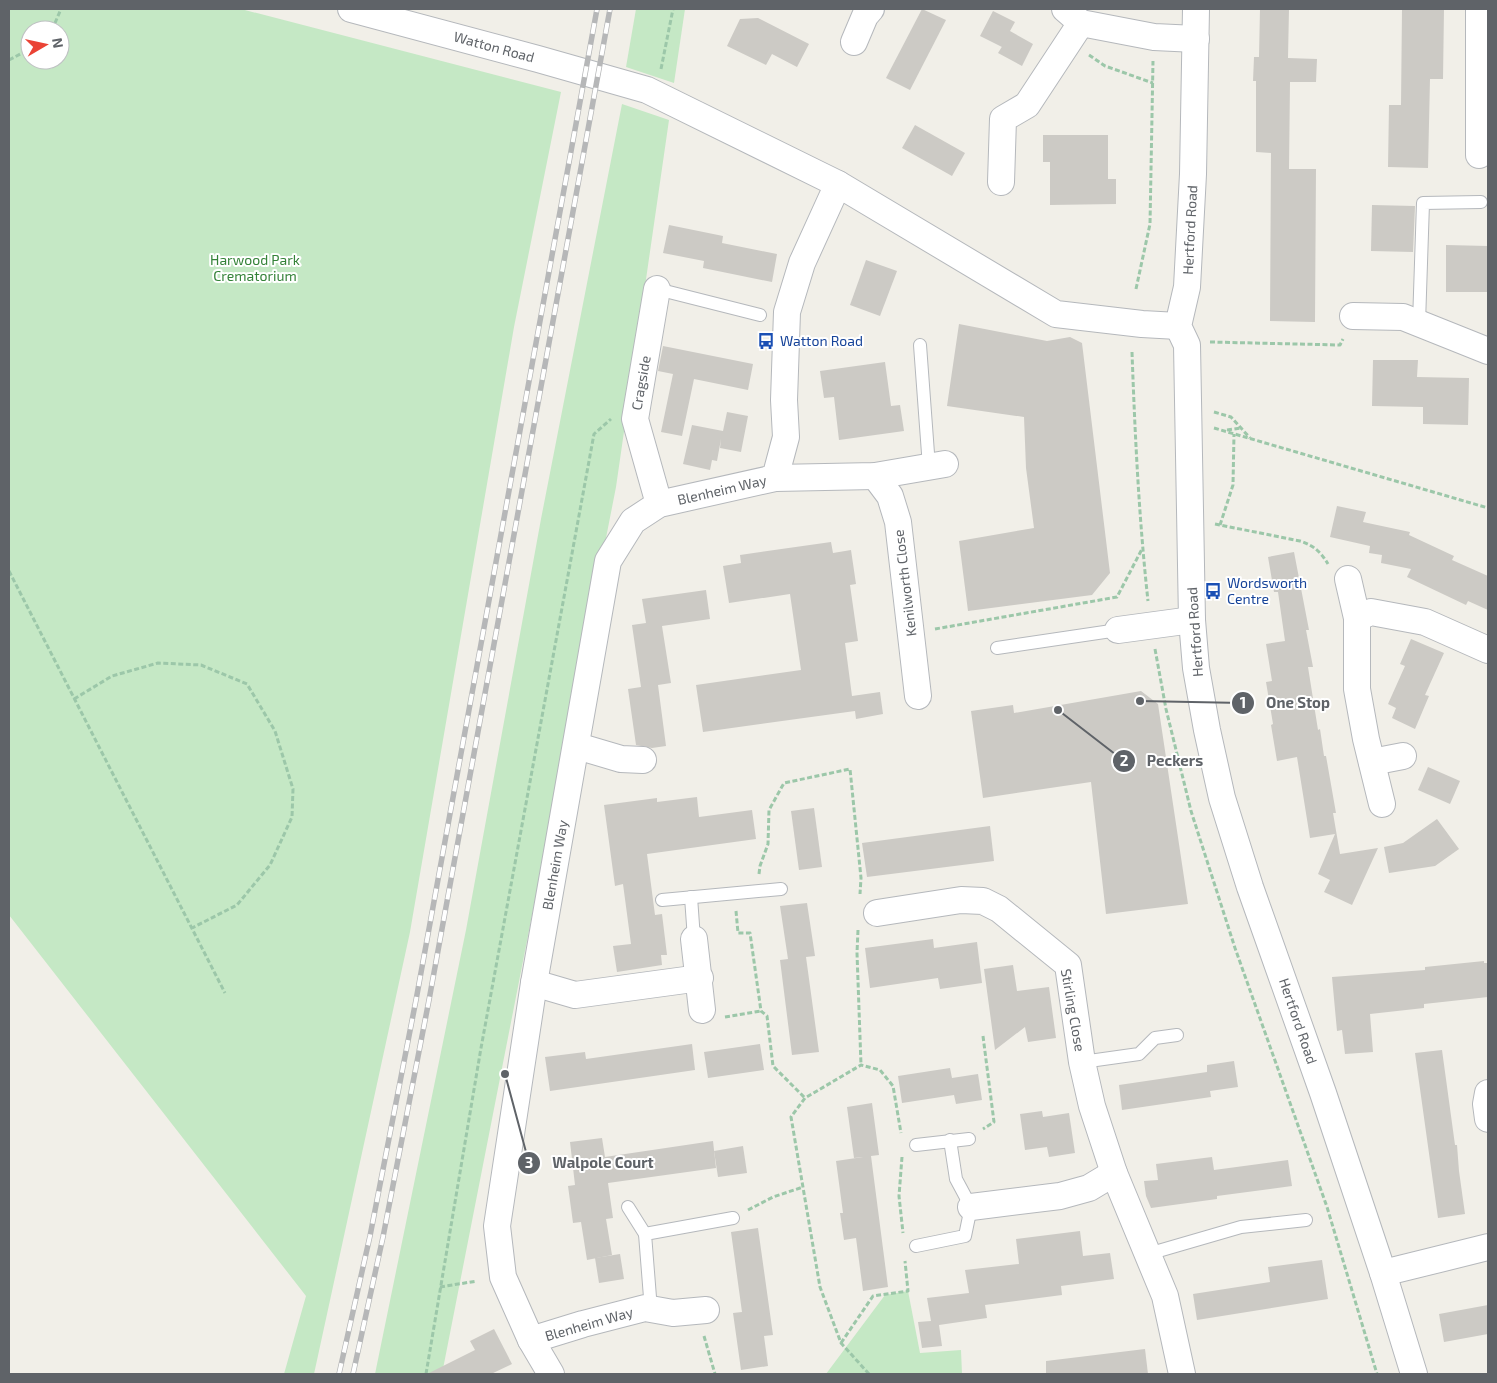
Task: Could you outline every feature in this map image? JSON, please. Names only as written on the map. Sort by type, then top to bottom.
[{"type":"street","name":"Watton Road","points":[[351,9],[647,90],[838,184],[1056,314],[1142,324],[1183,335]]},
{"type":"street","points":[[854,42],[865,16],[871,9]]},
{"type":"street","name":"Hertford Road","points":[[1196,9],[1194,174],[1183,335],[1189,405],[1192,620],[1196,668],[1222,798],[1250,888],[1308,1048],[1383,1273],[1414,1374]]},
{"type":"street","points":[[1479,9],[1484,103],[1479,155]]},
{"type":"street","points":[[1002,182],[1004,119],[1027,105],[1071,24],[1154,37],[1196,39]]},
{"type":"street","name":"Blenheim Way","points":[[551,1374],[531,1340],[503,1277],[497,1226],[534,983],[608,561],[633,521],[659,504],[775,478],[786,437],[784,400],[787,312],[802,263],[838,184]]},
{"type":"street","name":"Cragside","points":[[658,290],[635,419],[659,504]]},
{"type":"street","points":[[1353,316],[1403,317],[1488,351]]},
{"type":"street","points":[[775,478],[875,476],[937,465]]},
{"type":"street","name":"Kenilworth Close","points":[[875,476],[890,496],[898,522],[918,696]]},
{"type":"street","points":[[1348,579],[1357,618],[1357,689],[1382,804]]},
{"type":"street","points":[[1357,618],[1371,612],[1424,622],[1488,650]]},
{"type":"street","points":[[1118,630],[1192,620]]},
{"type":"street","points":[[577,746],[621,759],[643,760]]},
{"type":"street","points":[[1372,762],[1403,756]]},
{"type":"street","name":"Stirling Close","points":[[877,913],[961,900],[983,902],[999,909],[1068,965],[1082,1062],[1094,1113],[1114,1174],[1165,1296],[1182,1374]]},
{"type":"street","points":[[694,939],[700,978],[702,1010]]},
{"type":"street","points":[[534,983],[575,995],[700,978]]},
{"type":"street","points":[[1488,1093],[1486,1104],[1488,1119]]},
{"type":"street","points":[[971,1207],[1060,1196],[1089,1188],[1114,1174]]},
{"type":"street","points":[[1383,1273],[1488,1246]]},
{"type":"street","name":"Blenheim Way","points":[[531,1340],[645,1308],[673,1313],[703,1311]]},
{"type":"lane","points":[[1419,323],[1423,203],[1481,202]]},
{"type":"lane","points":[[658,290],[760,315]]},
{"type":"lane","points":[[920,345],[937,465]]},
{"type":"lane","points":[[997,648],[1118,630]]},
{"type":"lane","points":[[662,900],[781,889]]},
{"type":"lane","points":[[691,897],[694,939]]},
{"type":"lane","points":[[1082,1062],[1139,1054],[1155,1038],[1177,1035]]},
{"type":"lane","points":[[909,1146],[969,1139]]},
{"type":"lane","points":[[916,1246],[965,1236],[971,1207],[956,1179],[950,1140]]},
{"type":"lane","points":[[628,1207],[645,1234],[652,1310]]},
{"type":"lane","points":[[645,1234],[733,1218]]},
{"type":"lane","points":[[1148,1254],[1241,1228],[1306,1220]]},
{"type":"path","points":[[665,46],[673,9]]},
{"type":"path","points":[[1071,24],[1105,66],[1153,83]]},
{"type":"path","points":[[1136,288],[1150,224],[1154,37]]},
{"type":"path","points":[[1183,335],[1211,342],[1340,345],[1353,316]]},
{"type":"path","points":[[1132,352],[1142,548],[1150,625],[1166,710],[1191,811],[1236,948],[1327,1206],[1377,1374]]},
{"type":"path","points":[[426,1374],[480,1057],[594,434],[639,394]]},
{"type":"path","points":[[1189,405],[1231,417],[1250,439]]},
{"type":"path","points":[[1214,428],[1488,508]]},
{"type":"path","points":[[1224,431],[1241,428]]},
{"type":"path","points":[[1220,525],[1233,485],[1234,434]]},
{"type":"path","points":[[1190,522],[1220,525],[1310,544],[1324,557],[1336,581],[1348,579]]},
{"type":"path","points":[[911,633],[1116,597],[1142,548]]},
{"type":"path","points":[[9,571],[225,993]]},
{"type":"path","points":[[74,699],[112,676],[158,663],[201,665],[247,684],[275,731],[293,789],[292,817],[270,865],[237,905],[192,928]]},
{"type":"path","points":[[758,891],[760,866],[768,844],[770,810],[784,783],[850,769]]},
{"type":"path","points":[[734,893],[738,933],[750,934],[761,1011],[768,1016],[773,1066],[805,1098]]},
{"type":"path","points":[[969,1139],[994,1122],[983,1036]]},
{"type":"path","points":[[869,1374],[840,1343],[820,1287],[790,1116],[805,1098],[860,1065],[880,1070],[893,1086],[902,1140]]},
{"type":"path","points":[[903,1240],[899,1196],[909,1146]]},
{"type":"path","points":[[733,1218],[773,1198],[802,1187]]},
{"type":"path","points":[[840,1343],[873,1296],[908,1291],[905,1257]]},
{"type":"path","points":[[440,1287],[503,1277]]},
{"type":"path","points":[[703,1311],[715,1374]]},
{"type":"green space","name":"Harwood Park Crematorium","points":[[9,9],[241,9],[561,92],[514,327],[410,932],[314,1374],[284,1374],[306,1296],[9,915]]},
{"type":"green space","points":[[636,9],[685,9],[674,83],[626,67]]},
{"type":"green space","points":[[622,104],[669,120],[616,487],[442,1374],[375,1374],[466,930],[541,519]]},
{"type":"green space","points":[[908,1291],[920,1353],[961,1350],[962,1374],[826,1374],[885,1295]]},
{"type":"building","points":[[922,9],[946,20],[910,90],[886,78]]},
{"type":"building","points":[[1260,9],[1289,9],[1288,58],[1317,59],[1316,82],[1290,82],[1289,169],[1316,169],[1315,322],[1270,321],[1271,153],[1256,152],[1256,81],[1253,81],[1254,57],[1259,57]]},
{"type":"building","points":[[1402,9],[1444,9],[1443,79],[1430,79],[1428,168],[1388,167],[1389,105],[1401,105]]},
{"type":"building","points":[[993,11],[1015,22],[1010,31],[1033,44],[1022,66],[998,53],[1002,47],[980,36]]},
{"type":"building","points":[[758,18],[809,44],[797,67],[772,54],[766,65],[727,46],[740,19]]},
{"type":"building","points":[[915,125],[965,153],[952,176],[902,148]]},
{"type":"building","points":[[1043,135],[1108,135],[1108,179],[1116,179],[1116,204],[1050,205],[1050,162],[1043,162]]},
{"type":"building","points":[[1372,205],[1415,206],[1413,252],[1371,251]]},
{"type":"building","points":[[669,225],[723,236],[722,243],[777,254],[772,282],[703,268],[704,261],[663,253]]},
{"type":"building","points":[[1446,245],[1488,246],[1488,292],[1446,292]]},
{"type":"building","points":[[866,260],[897,271],[880,316],[850,305]]},
{"type":"building","points":[[959,324],[1047,341],[1070,337],[1082,343],[1110,573],[1092,595],[968,611],[959,541],[1034,528],[1026,468],[1024,417],[947,406]]},
{"type":"building","points":[[663,346],[753,364],[748,390],[694,379],[682,436],[661,432],[673,374],[658,371]]},
{"type":"building","points":[[1373,360],[1418,360],[1417,377],[1469,378],[1468,425],[1423,424],[1423,407],[1372,406]]},
{"type":"building","points":[[885,362],[891,406],[900,405],[904,431],[839,440],[834,397],[824,398],[820,371]]},
{"type":"building","points":[[727,412],[748,416],[741,452],[720,448],[721,439],[717,461],[712,460],[710,470],[683,464],[692,425],[723,431]]},
{"type":"building","points":[[1337,506],[1366,512],[1363,522],[1410,532],[1409,535],[1454,556],[1452,560],[1488,576],[1488,610],[1468,601],[1466,605],[1407,577],[1411,569],[1381,563],[1382,555],[1369,553],[1370,546],[1330,537]]},
{"type":"building","points":[[831,542],[833,553],[851,550],[856,584],[850,585],[858,641],[845,643],[852,696],[880,692],[883,714],[856,719],[855,711],[703,732],[696,685],[801,670],[790,594],[729,603],[723,566],[741,563],[740,555]]},
{"type":"building","points":[[1294,552],[1309,630],[1306,630],[1313,667],[1308,667],[1318,730],[1320,729],[1324,756],[1326,756],[1336,813],[1333,813],[1340,854],[1378,848],[1352,905],[1324,892],[1330,880],[1318,874],[1335,834],[1310,838],[1297,757],[1277,761],[1271,725],[1273,724],[1266,682],[1272,681],[1266,644],[1285,641],[1278,592],[1274,592],[1268,557]]},
{"type":"building","points":[[706,590],[710,619],[662,626],[671,683],[658,685],[666,746],[652,748],[636,745],[628,689],[641,687],[632,625],[646,623],[642,599]]},
{"type":"building","points":[[1411,639],[1444,653],[1425,695],[1429,696],[1415,729],[1392,718],[1396,708],[1388,704],[1405,666],[1400,664]]},
{"type":"building","points":[[1141,691],[1158,704],[1188,904],[1106,914],[1091,782],[983,798],[971,711],[1013,705],[1014,713]]},
{"type":"building","points":[[1428,767],[1460,781],[1450,804],[1418,790]]},
{"type":"building","points":[[697,797],[699,817],[752,810],[756,839],[647,854],[655,915],[662,914],[667,955],[661,955],[662,965],[617,972],[613,946],[631,944],[623,884],[615,886],[604,805],[657,798],[657,802]]},
{"type":"building","points":[[814,808],[822,867],[799,870],[791,811]]},
{"type":"building","points":[[1437,819],[1459,849],[1435,866],[1389,873],[1384,847],[1403,843]]},
{"type":"building","points":[[990,826],[994,861],[867,877],[862,843]]},
{"type":"building","points":[[807,903],[815,956],[806,957],[819,1052],[792,1055],[780,960],[788,959],[780,906]]},
{"type":"building","points":[[933,939],[934,948],[977,942],[982,983],[940,989],[938,978],[870,988],[865,948]]},
{"type":"building","points":[[1484,961],[1484,963],[1488,963],[1488,997],[1424,1004],[1424,1008],[1370,1014],[1373,1052],[1345,1054],[1342,1030],[1337,1031],[1332,977],[1425,970],[1425,967]]},
{"type":"building","points":[[1013,965],[1017,991],[1049,987],[1056,1038],[1028,1042],[1025,1027],[995,1050],[984,969]]},
{"type":"building","points":[[692,1044],[695,1070],[550,1091],[545,1057],[585,1052],[586,1059]]},
{"type":"building","points":[[760,1044],[764,1070],[708,1078],[704,1052]]},
{"type":"building","points":[[1442,1050],[1455,1145],[1457,1145],[1465,1214],[1438,1218],[1415,1053]]},
{"type":"building","points":[[1234,1061],[1238,1087],[1210,1091],[1211,1097],[1122,1110],[1119,1085],[1207,1072],[1207,1065]]},
{"type":"building","points":[[950,1068],[952,1078],[978,1074],[982,1100],[956,1104],[954,1095],[902,1103],[898,1076]]},
{"type":"building","points":[[872,1103],[879,1155],[871,1156],[888,1287],[863,1291],[856,1238],[844,1240],[840,1213],[843,1213],[836,1161],[863,1157],[854,1158],[847,1107]]},
{"type":"building","points":[[1042,1111],[1043,1117],[1069,1113],[1075,1153],[1049,1157],[1047,1147],[1025,1150],[1020,1114]]},
{"type":"building","points":[[602,1138],[605,1157],[713,1141],[716,1168],[608,1183],[613,1218],[606,1219],[612,1255],[587,1260],[581,1222],[573,1223],[568,1186],[575,1185],[570,1142]]},
{"type":"building","points":[[743,1146],[747,1173],[718,1177],[714,1151]]},
{"type":"building","points":[[1212,1157],[1214,1170],[1288,1160],[1292,1186],[1217,1196],[1217,1199],[1151,1208],[1146,1196],[1144,1181],[1158,1180],[1156,1164]]},
{"type":"building","points":[[758,1228],[773,1335],[764,1336],[768,1366],[741,1370],[733,1313],[742,1312],[731,1232]]},
{"type":"building","points":[[1080,1231],[1083,1256],[1110,1253],[1114,1279],[1061,1286],[1062,1295],[985,1305],[987,1318],[939,1325],[942,1346],[922,1348],[918,1322],[931,1321],[927,1298],[969,1293],[965,1270],[1019,1264],[1016,1239]]},
{"type":"building","points":[[620,1254],[624,1279],[599,1283],[595,1258]]},
{"type":"building","points":[[1322,1260],[1328,1299],[1197,1320],[1193,1294],[1270,1282],[1268,1267]]},
{"type":"building","points":[[1488,1305],[1488,1334],[1444,1342],[1439,1314]]},
{"type":"building","points":[[494,1329],[512,1364],[491,1374],[427,1374],[475,1350],[470,1341]]},
{"type":"building","points":[[1145,1349],[1148,1374],[1046,1374],[1046,1361]]},
{"type":"railway","points":[[339,1374],[370,1236],[416,1000],[597,9]]},
{"type":"railway","points":[[353,1374],[383,1237],[429,1000],[610,9]]},
{"type":"place","name":"Watton Road","points":[[766,341]]},
{"type":"place","name":"Wordsworth Centre","points":[[1213,591]]},
{"type":"place","name":"One Stop","points":[[1140,701]]},
{"type":"place","name":"Peckers","points":[[1058,710]]},
{"type":"place","name":"Walpole Court","points":[[505,1074]]}]
